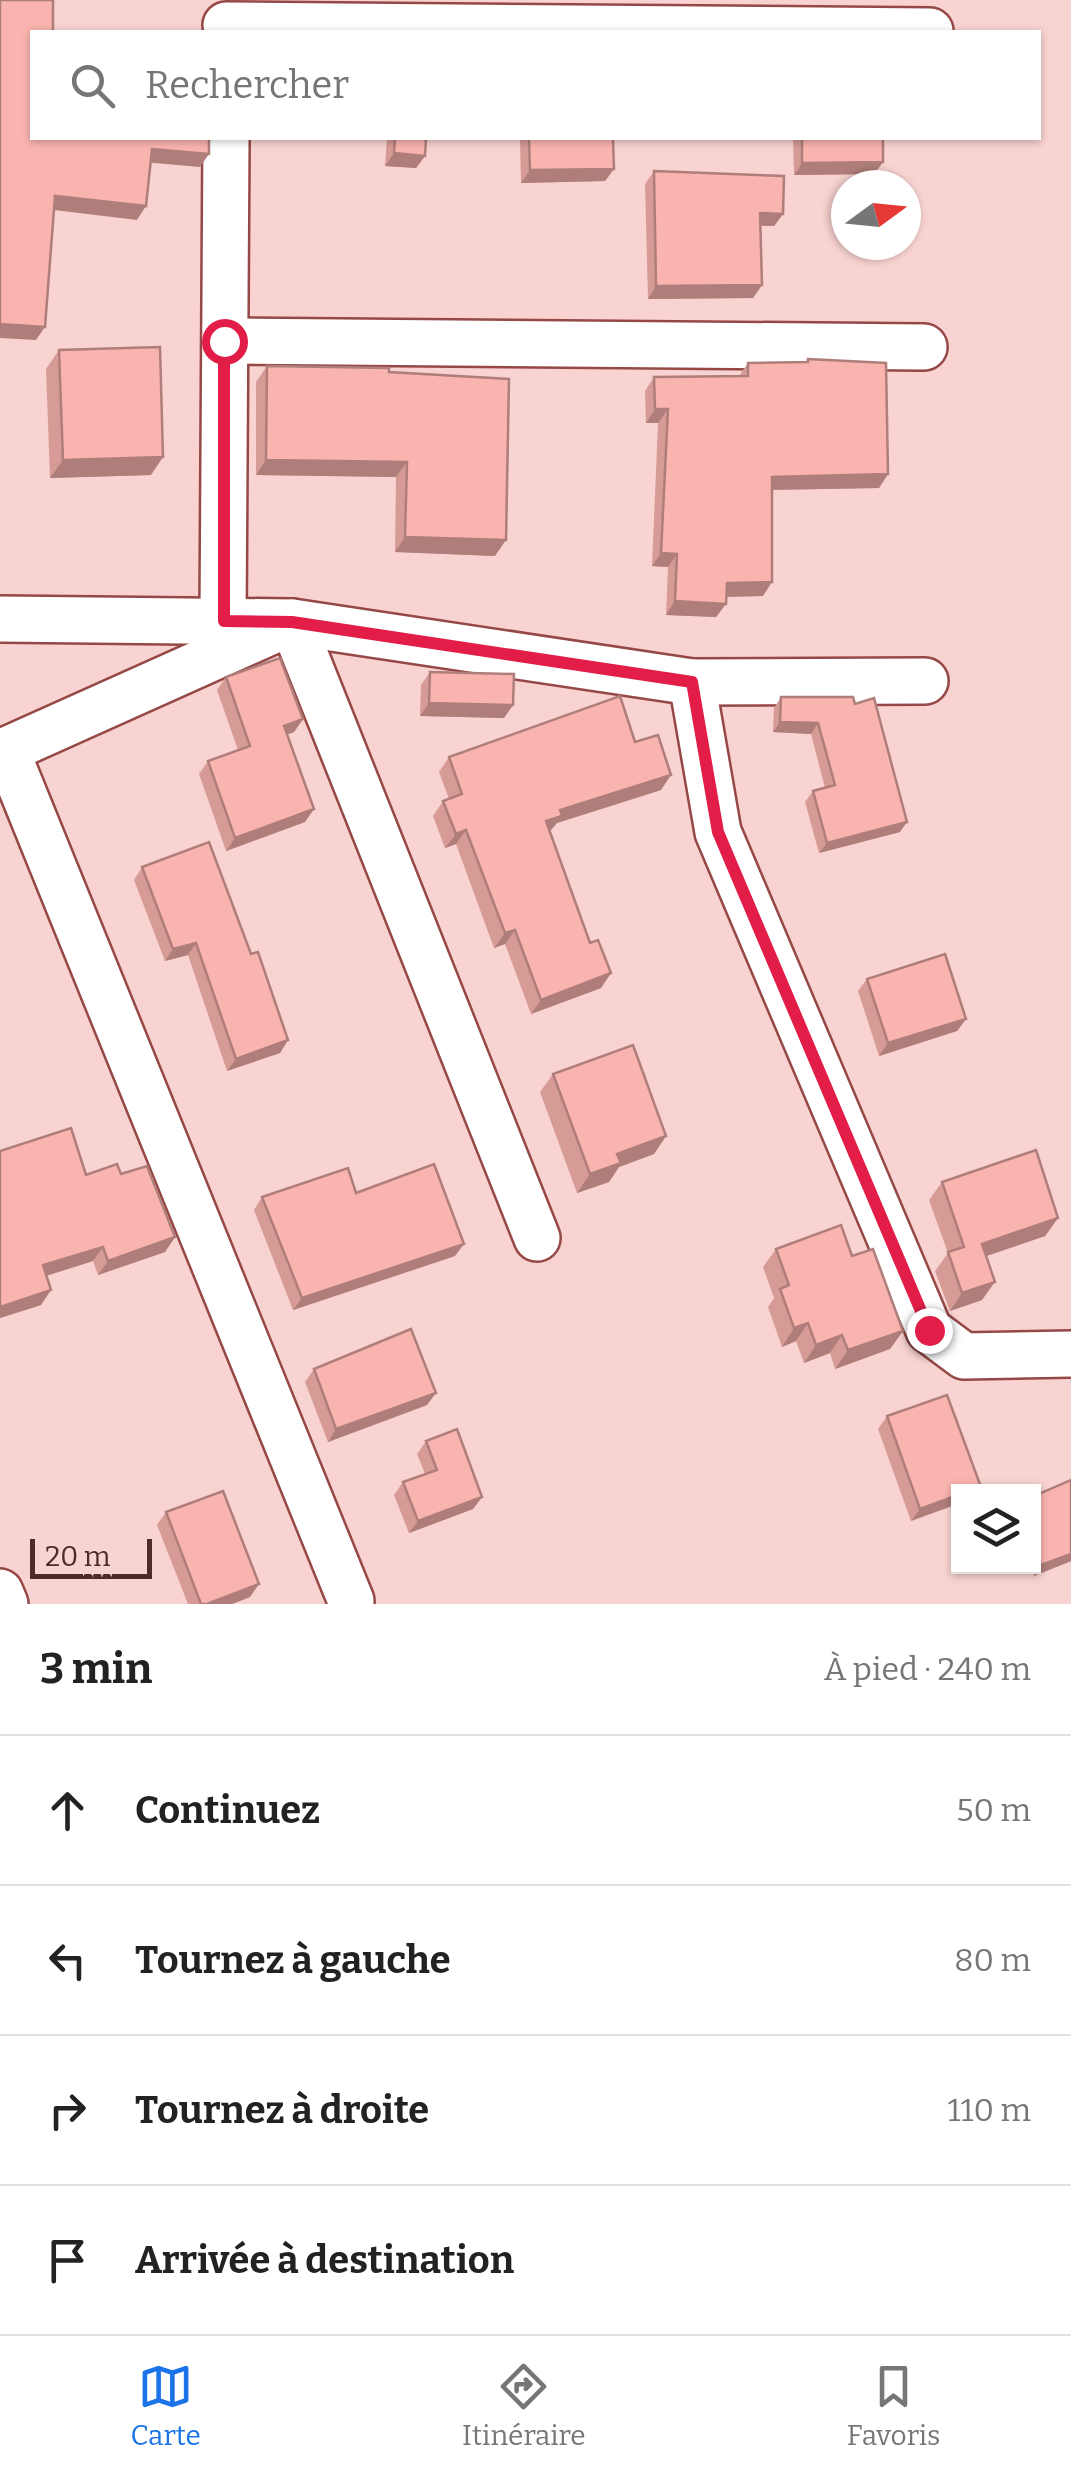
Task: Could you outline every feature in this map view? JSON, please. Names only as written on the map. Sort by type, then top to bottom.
[{"type":"street","points":[[226,19],[930,30]]},
{"type":"street","points":[[224,621],[226,140]]},
{"type":"street","points":[[224,341],[924,347]]},
{"type":"street","points":[[0,619],[292,622],[692,682],[925,681]]},
{"type":"street","points":[[292,622],[3,752],[352,1601]]},
{"type":"street","points":[[292,622],[537,1238]]},
{"type":"street","points":[[692,682],[718,832],[929,1330],[964,1356],[1071,1354]]},
{"type":"street","points":[[0,1592],[5,1604]]},
{"type":"building","points":[[0,0],[53,0],[53,30],[30,30],[30,140],[209,140],[209,154],[152,149],[146,206],[55,196],[45,327],[0,324]]},
{"type":"building","points":[[395,140],[426,140],[425,156],[394,153]]},
{"type":"building","points":[[529,140],[613,140],[614,169],[530,170]]},
{"type":"building","points":[[802,140],[883,140],[883,162],[802,163]]},
{"type":"building","points":[[654,171],[784,176],[783,214],[760,213],[762,285],[656,286]]},
{"type":"building","points":[[160,347],[163,457],[63,460],[59,350]]},
{"type":"building","points":[[808,359],[886,363],[888,474],[772,477],[772,582],[727,583],[726,604],[675,601],[677,554],[661,553],[668,409],[655,409],[654,377],[748,376],[748,363]]},
{"type":"building","points":[[267,366],[389,368],[389,372],[509,379],[506,540],[405,537],[407,462],[266,460]]},
{"type":"building","points":[[280,658],[303,719],[284,726],[314,809],[235,838],[208,761],[250,746],[226,677]]},
{"type":"building","points":[[430,672],[514,674],[513,705],[429,703]]},
{"type":"building","points":[[620,696],[635,742],[658,735],[671,775],[560,810],[562,816],[546,821],[590,943],[598,940],[611,973],[541,1000],[515,930],[505,933],[466,830],[456,834],[443,801],[462,794],[449,757]]},
{"type":"building","points":[[781,697],[853,697],[855,704],[874,698],[907,822],[827,843],[813,791],[835,785],[818,723],[780,722]]},
{"type":"building","points":[[209,842],[251,954],[258,952],[288,1040],[236,1059],[196,943],[173,949],[142,867]]},
{"type":"building","points":[[945,954],[966,1019],[888,1043],[867,979]]},
{"type":"building","points":[[633,1045],[666,1136],[617,1154],[621,1163],[590,1174],[553,1074]]},
{"type":"building","points":[[71,1128],[86,1175],[117,1164],[121,1174],[147,1166],[175,1237],[108,1261],[103,1247],[43,1265],[51,1290],[0,1307],[0,1151]]},
{"type":"building","points":[[1036,1150],[1058,1218],[982,1244],[995,1282],[962,1293],[948,1252],[964,1247],[942,1182]]},
{"type":"building","points":[[434,1164],[464,1244],[302,1298],[262,1197],[348,1168],[356,1193]]},
{"type":"building","points":[[841,1225],[852,1256],[873,1249],[903,1331],[848,1350],[842,1335],[816,1345],[808,1323],[794,1328],[780,1289],[789,1285],[776,1249]]},
{"type":"building","points":[[411,1329],[436,1393],[336,1429],[314,1369]]},
{"type":"building","points":[[947,1395],[980,1484],[951,1484],[951,1498],[920,1509],[887,1416]]},
{"type":"building","points":[[457,1429],[482,1497],[418,1521],[403,1482],[437,1470],[426,1441]]},
{"type":"building","points":[[1071,1480],[1071,1554],[1041,1565],[1041,1493]]},
{"type":"building","points":[[223,1491],[259,1584],[201,1604],[166,1512]]},
{"type":"route","points":[[224,341],[224,621],[292,622],[692,682],[718,832],[929,1330]]}]
